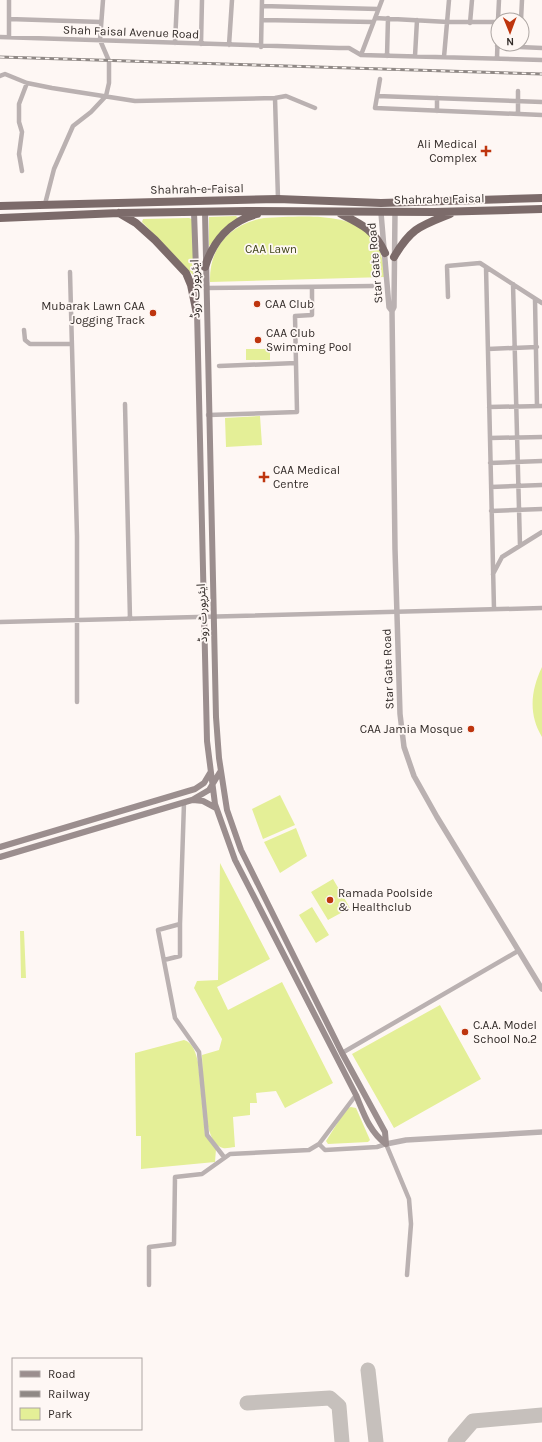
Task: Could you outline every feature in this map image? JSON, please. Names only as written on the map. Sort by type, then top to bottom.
[{"type":"highway","name":"Shahrah e Faisal","points":[[395,202],[542,198]]},
{"type":"highway","name":"Shahrah-e-Faisal","points":[[0,206],[278,199],[395,202]]},
{"type":"highway","name":"Shahrah e Faisal","points":[[337,213],[542,209]]},
{"type":"highway","name":"Shahrah-e-Faisal","points":[[0,218],[119,213],[282,211],[337,213]]},
{"type":"highway","points":[[205,267],[216,241],[243,218],[256,214],[282,211]]},
{"type":"highway","points":[[394,257],[413,231],[421,226],[457,211]]},
{"type":"highway","points":[[119,213],[136,223],[155,240],[186,273],[191,285],[197,314]]},
{"type":"highway","points":[[337,213],[370,230],[376,236],[385,253]]},
{"type":"main road","name":"ایئرپورٹ روڈ","points":[[194,212],[207,741],[214,798],[235,860],[356,1095],[369,1126],[376,1137],[386,1144]]},
{"type":"main road","name":"ایئرپورٹ روڈ","points":[[204,212],[216,717],[221,770],[227,810],[241,850],[342,1053],[386,1132],[386,1144]]},
{"type":"main road","points":[[0,857],[192,800],[205,793],[212,786],[221,770]]},
{"type":"main road","points":[[0,847],[195,789],[204,783],[210,773]]},
{"type":"main road","points":[[195,789],[214,798],[227,810]]},
{"type":"main road","points":[[192,800],[208,803],[217,809]]},
{"type":"main road","points":[[289,965],[297,961]]},
{"type":"main road","points":[[320,1025],[327,1022]]},
{"type":"street","points":[[9,0],[9,37]]},
{"type":"street","points":[[45,204],[54,169],[73,126],[91,112],[106,96],[109,83],[109,60],[100,40],[102,0]]},
{"type":"street","points":[[175,43],[177,0]]},
{"type":"street","points":[[201,44],[202,0]]},
{"type":"street","points":[[229,45],[232,0]]},
{"type":"street","points":[[260,47],[262,0]]},
{"type":"street","points":[[361,55],[382,0]]},
{"type":"street","points":[[444,57],[449,0]]},
{"type":"street","points":[[470,22],[472,0]]},
{"type":"street","points":[[498,12],[499,0]]},
{"type":"street","points":[[521,12],[522,0]]},
{"type":"street","points":[[262,6],[378,9]]},
{"type":"street","points":[[262,20],[374,20],[388,18],[448,22],[490,21]]},
{"type":"street","points":[[386,56],[388,18]]},
{"type":"street","points":[[9,19],[101,22]]},
{"type":"street","points":[[415,56],[417,20]]},
{"type":"street","name":"Shah Faisal Avenue Road","points":[[0,37],[260,47],[349,48],[361,55],[542,60]]},
{"type":"street","points":[[530,46],[542,48]]},
{"type":"street","points":[[497,52],[497,58]]},
{"type":"street","points":[[0,76],[5,74],[27,83],[93,96],[106,96],[135,101],[275,98],[286,96],[315,108]]},
{"type":"street","points":[[380,79],[375,108],[542,115]]},
{"type":"street","points":[[22,171],[19,154],[22,132],[19,104],[27,83]]},
{"type":"street","points":[[518,91],[518,114]]},
{"type":"street","points":[[377,96],[542,102]]},
{"type":"street","points":[[275,98],[278,199]]},
{"type":"street","points":[[437,98],[437,111]]},
{"type":"street","name":"Star Gate Road","points":[[381,213],[389,307],[392,311]]},
{"type":"street","name":"Star Gate Road","points":[[395,213],[394,307],[392,311],[397,613],[400,714],[404,747],[414,776],[437,817],[542,989]]},
{"type":"street","points":[[448,297],[447,266],[480,264],[542,303]]},
{"type":"street","points":[[486,267],[494,609]]},
{"type":"street","points":[[70,272],[77,620],[77,702]]},
{"type":"street","points":[[513,284],[520,546]]},
{"type":"street","points":[[206,288],[373,286]]},
{"type":"street","points":[[208,415],[297,412],[295,316],[312,315],[312,287]]},
{"type":"street","points":[[489,407],[540,406],[535,299]]},
{"type":"street","points":[[24,330],[24,340],[30,344],[72,344]]},
{"type":"street","points":[[488,349],[537,347]]},
{"type":"street","points":[[219,366],[296,363]]},
{"type":"street","points":[[125,404],[130,619]]},
{"type":"street","points":[[490,438],[542,437]]},
{"type":"street","points":[[490,463],[542,461]]},
{"type":"street","points":[[491,487],[542,485]]},
{"type":"street","points":[[491,511],[542,508]]},
{"type":"street","points":[[493,574],[502,557],[542,532]]},
{"type":"street","points":[[0,622],[204,618],[542,608]]},
{"type":"street","points":[[164,960],[180,956],[184,803]]},
{"type":"street","points":[[180,924],[158,930],[175,1018],[199,1052],[207,1135],[224,1157]]},
{"type":"street","points":[[342,1053],[518,951]]},
{"type":"street","points":[[149,1285],[149,1247],[174,1244],[175,1177],[202,1174],[210,1170],[224,1157],[230,1154],[310,1150],[319,1144],[356,1095]]},
{"type":"street","points":[[319,1144],[325,1150],[372,1148],[406,1140],[542,1132]]},
{"type":"street","points":[[386,1144],[409,1199],[411,1224],[407,1274]]},
{"type":"green space","points":[[236,216],[238,218],[209,246],[209,217]]},
{"type":"green space","name":"CAA Lawn","points":[[319,217],[347,222],[359,227],[373,238],[379,248],[385,277],[210,282],[213,258],[224,239],[241,226],[264,218]]},
{"type":"green space","points":[[143,219],[192,219],[194,276],[142,222]]},
{"type":"green space","points":[[246,349],[270,349],[270,360],[246,360]]},
{"type":"green space","points":[[260,416],[262,445],[226,447],[225,418]]},
{"type":"green space","points":[[542,667],[542,737],[533,711],[533,693]]},
{"type":"green space","points":[[280,795],[295,825],[263,839],[252,809]]},
{"type":"green space","points":[[296,828],[307,856],[280,873],[264,842]]},
{"type":"green space","points":[[220,863],[270,959],[217,987],[228,1010],[282,982],[333,1083],[285,1108],[276,1091],[256,1093],[257,1103],[250,1103],[250,1115],[233,1117],[235,1147],[226,1148],[223,1148],[216,1143],[211,1134],[207,1121],[203,1091],[202,1055],[219,1050],[222,1039],[194,988],[197,981],[218,980]]},
{"type":"green space","name":"Ramada Poolside & Healthclub","points":[[333,879],[350,908],[328,920],[311,892]]},
{"type":"green space","points":[[312,907],[329,935],[316,943],[299,915]]},
{"type":"green space","points":[[20,931],[24,931],[26,978],[21,978]]},
{"type":"green space","points":[[440,1005],[481,1079],[394,1128],[352,1054]]},
{"type":"green space","points":[[184,1040],[192,1046],[198,1062],[205,1135],[216,1149],[215,1162],[141,1169],[141,1136],[136,1136],[135,1053]]},
{"type":"green space","points":[[347,1108],[356,1108],[370,1140],[368,1142],[328,1144],[326,1141]]},
{"type":"taxiway","points":[[368,1370],[376,1442]]},
{"type":"taxiway","points":[[247,1403],[330,1398],[339,1406],[342,1442]]},
{"type":"taxiway","points":[[455,1442],[473,1421],[542,1415]]},
{"type":"railway","points":[[0,57],[542,74]]},
{"type":"place","name":"Ali Medical Complex","points":[[486,151]]},
{"type":"place","name":"CAA Club","points":[[257,304]]},
{"type":"place","name":"Mubarak Lawn CAA Jogging Track","points":[[153,313]]},
{"type":"place","name":"CAA Club Swimming Pool","points":[[258,340]]},
{"type":"place","name":"CAA Medical Centre","points":[[264,477]]},
{"type":"place","name":"CAA Jamia Mosque","points":[[471,729]]},
{"type":"place","name":"Ramada Poolside & Healthclub","points":[[330,900]]},
{"type":"place","name":"C.A.A. Model School No.2","points":[[465,1032]]}]
